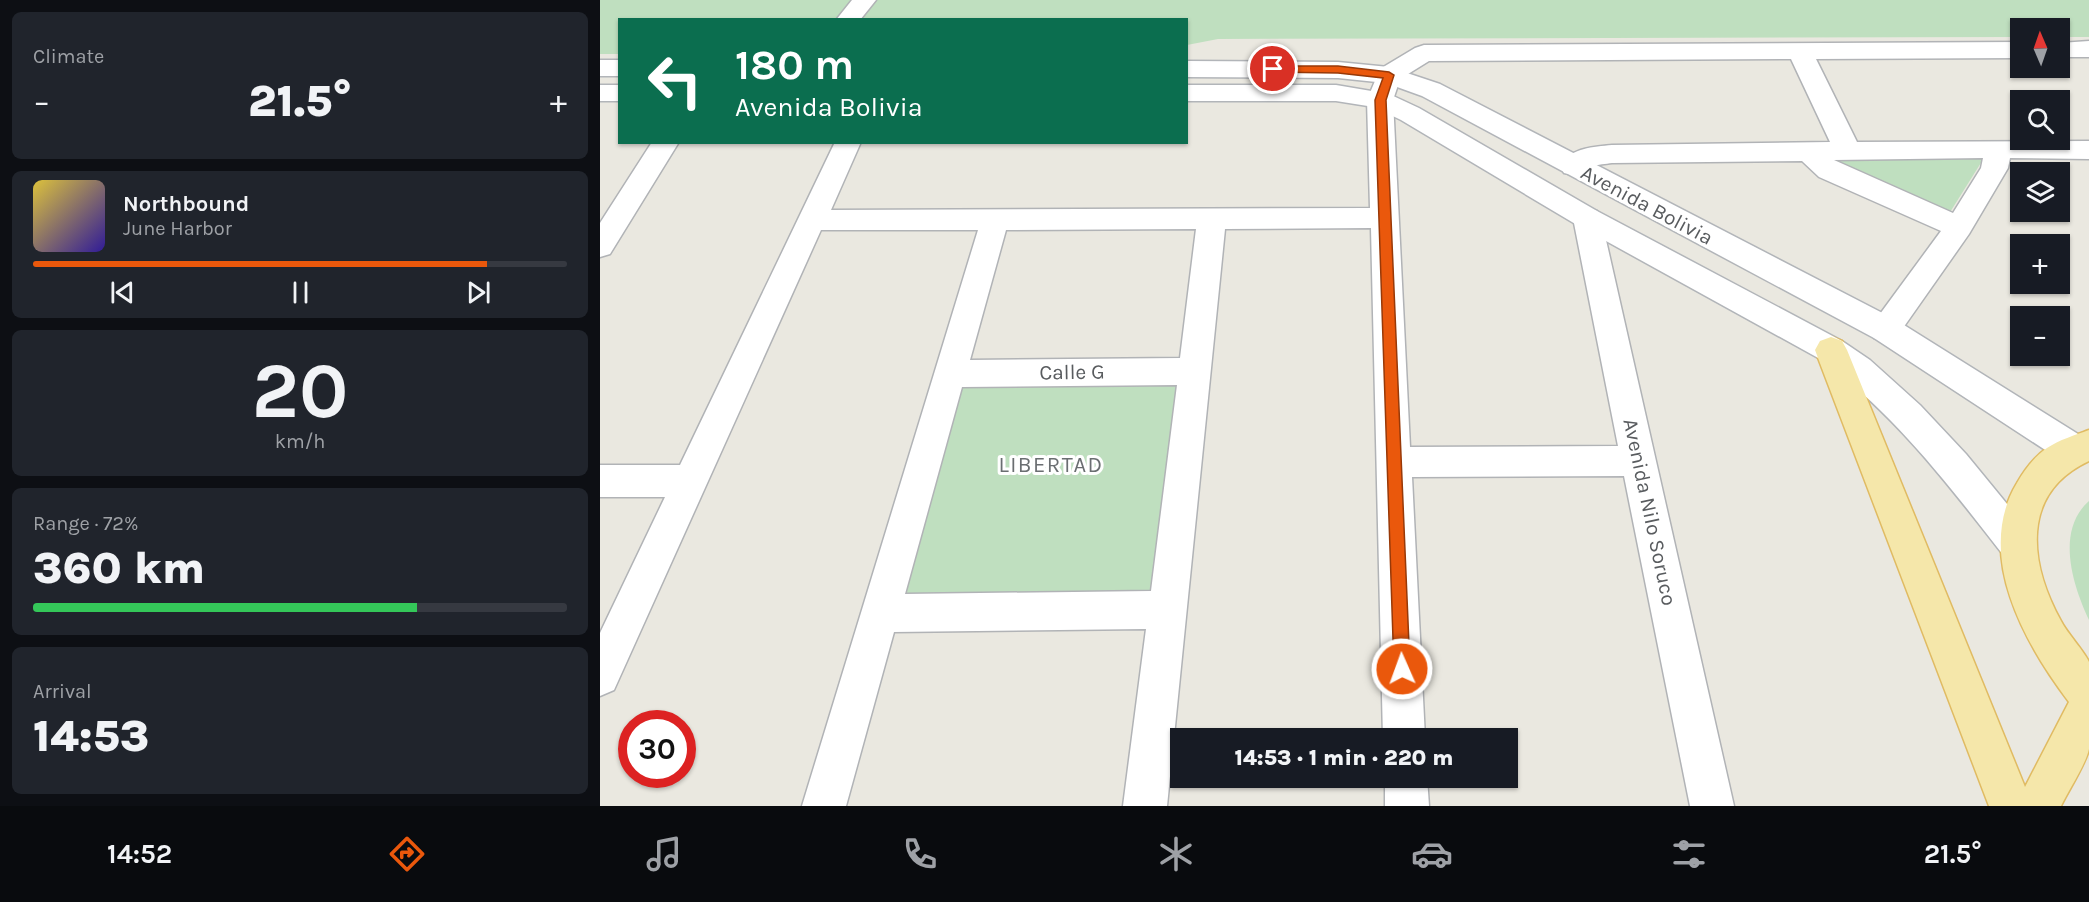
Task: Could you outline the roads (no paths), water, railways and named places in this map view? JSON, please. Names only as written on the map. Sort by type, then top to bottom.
[{"type":"main road","points":[[1831,350],[2011,806]]},
{"type":"main road","points":[[2081,448],[2054,462],[2038,477],[2026,496],[2020,518],[2017,544],[2021,572],[2031,602],[2046,634],[2066,667],[2089,695]]},
{"type":"main road","points":[[2038,806],[2089,706]]},
{"type":"street","points":[[850,18],[865,0]]},
{"type":"street","points":[[1404,728],[1384,218],[1385,88],[1424,53],[2010,50]]},
{"type":"street","points":[[2070,50],[2089,50]]},
{"type":"street","points":[[1800,51],[1848,152]]},
{"type":"street","points":[[600,68],[618,68]]},
{"type":"street","name":"Avenida Bolivia","points":[[1188,69],[1338,70],[1385,88],[1410,114],[1587,218],[1854,364],[1893,399],[1963,477],[2017,544]]},
{"type":"street","name":"Avenida Bolivia","points":[[1188,93],[1336,93],[1385,88],[1431,90],[1885,328],[2081,448]]},
{"type":"street","points":[[600,93],[618,93]]},
{"type":"street","points":[[600,246],[665,144]]},
{"type":"street","points":[[600,676],[847,144]]},
{"type":"street","points":[[1885,328],[1959,227],[1994,168],[1997,160],[1994,149]]},
{"type":"street","points":[[1574,166],[1587,157],[1612,154],[2089,150]]},
{"type":"street","points":[[1810,152],[1829,170],[1959,227]]},
{"type":"street","points":[[1145,806],[1212,218]]},
{"type":"street","points":[[812,220],[1384,218]]},
{"type":"street","name":"Avenida Nilo Soruco","points":[[1587,218],[1712,806]]},
{"type":"street","points":[[824,806],[995,219]]},
{"type":"street","name":"Calle G","points":[[950,374],[1195,371]]},
{"type":"street","points":[[1394,462],[1639,461]]},
{"type":"street","points":[[600,480],[690,481]]},
{"type":"street","points":[[880,613],[1167,610]]},
{"type":"street","points":[[1406,788],[1407,806]]},
{"type":"district","name":"LIBERTAD","points":[[1051,464]]}]
